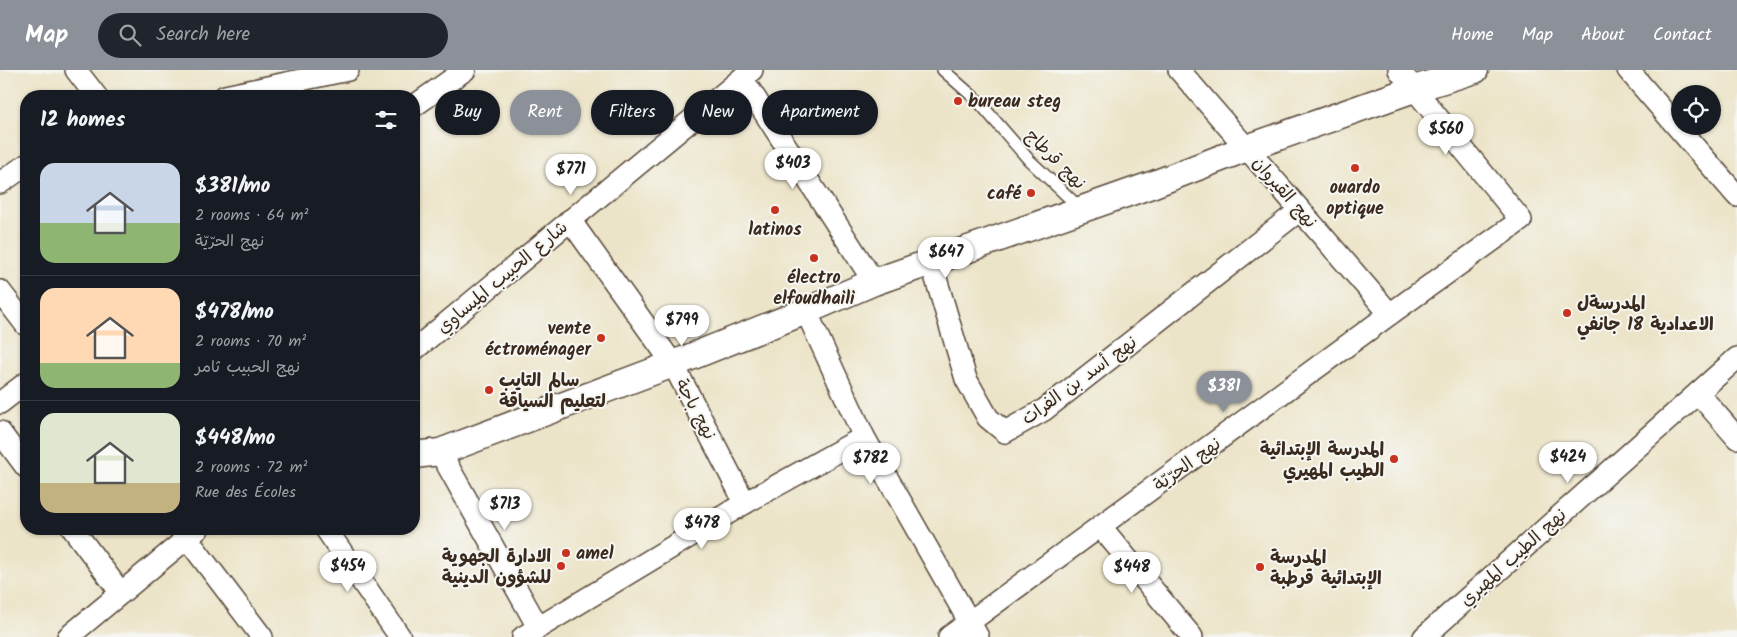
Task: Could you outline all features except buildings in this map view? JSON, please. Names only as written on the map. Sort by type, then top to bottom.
[{"type":"street","points":[[76,70],[91,90]]},
{"type":"street","points":[[253,90],[348,70]]},
{"type":"street","points":[[420,102],[465,70]]},
{"type":"street","name":"نهج القيروان","points":[[1180,70],[1390,314]]},
{"type":"street","points":[[420,454],[440,452],[673,364],[874,282],[1247,148],[1407,80],[1475,70]]},
{"type":"street","points":[[1628,70],[1737,196]]},
{"type":"street","points":[[747,74],[874,282]]},
{"type":"street","name":"شارع الحبيب الميساوي","points":[[420,345],[747,74]]},
{"type":"street","name":"نهج الحرّيّة","points":[[949,637],[974,630],[1100,527],[1521,220],[1407,80]]},
{"type":"street","points":[[0,183],[20,169]]},
{"type":"street","name":"نهج أسد بن الفرات","points":[[931,262],[966,379],[988,418],[1005,432],[1044,410],[1300,210]]},
{"type":"street","name":"نهج باجة","points":[[570,220],[673,364],[745,503]]},
{"type":"street","points":[[0,290],[20,317]]},
{"type":"street","points":[[806,311],[864,437],[974,630]]},
{"type":"street","name":"نهج الطيب المهيري","points":[[1424,637],[1737,358]]},
{"type":"street","points":[[0,402],[20,387]]},
{"type":"street","points":[[1698,393],[1737,438]]},
{"type":"street","points":[[0,432],[20,459]]},
{"type":"street","points":[[440,452],[530,632],[745,503],[864,437]]},
{"type":"street","points":[[1100,527],[1192,637]]},
{"type":"street","points":[[78,535],[121,593]]},
{"type":"street","points":[[68,637],[121,593],[185,535]]},
{"type":"street","points":[[190,535],[262,637]]},
{"type":"street","points":[[330,535],[400,637]]},
{"type":"lane","name":"نهج قرطاج","points":[[944,70],[978,101],[1029,160],[1081,209]]},
{"type":"place","name":"bureau steg","points":[[958,101]]},
{"type":"place","name":"ouardo optique","points":[[1355,168]]},
{"type":"place","name":"café","points":[[1031,193]]},
{"type":"place","name":"latinos","points":[[775,210]]},
{"type":"place","name":"électro elfoudhaili","points":[[814,258]]},
{"type":"place","name":"المدرسةل الاعدادية 18 جانفي","points":[[1567,313]]},
{"type":"place","name":"vente éctroménager","points":[[601,338]]},
{"type":"place","name":"سالم التايب لتعليم السياقة","points":[[489,390]]},
{"type":"place","name":"المدرسة الإبتدائية الطيب المهيري","points":[[1394,459]]},
{"type":"place","name":"amel","points":[[566,553]]},
{"type":"place","name":"الادارة الجهوية للشؤون الدينية","points":[[561,566]]},
{"type":"place","name":"المدرسة الإبتدائية قرطبة","points":[[1260,567]]}]
